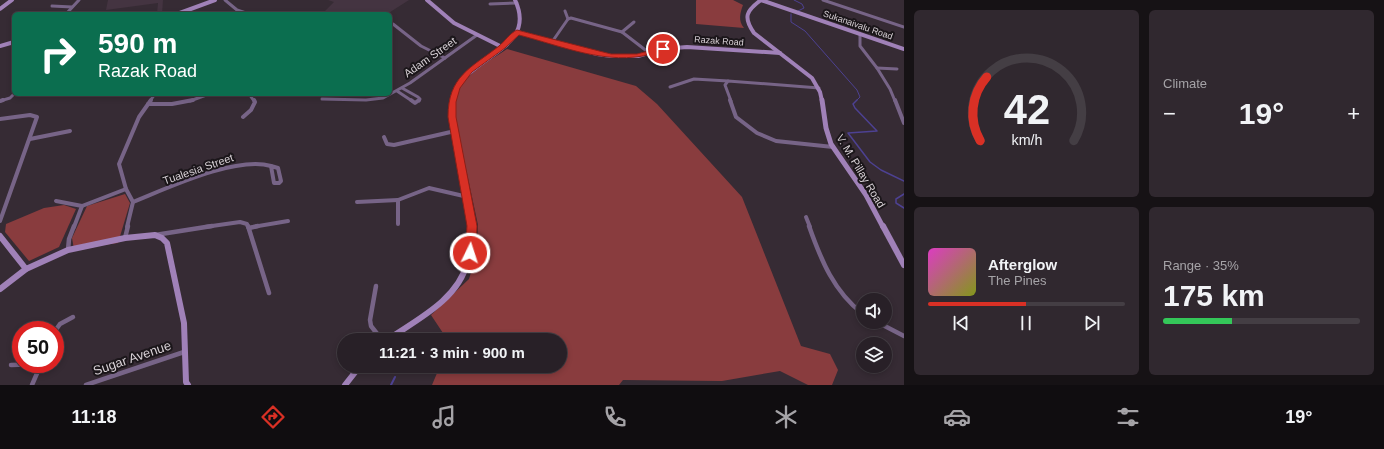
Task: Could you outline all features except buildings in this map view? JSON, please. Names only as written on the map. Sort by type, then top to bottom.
[{"type":"main road","points":[[0,9],[12,0]]},
{"type":"main road","points":[[182,12],[215,0]]},
{"type":"main road","points":[[427,0],[454,23],[502,47]]},
{"type":"main road","name":"Sukanaivalu Road","points":[[761,0],[904,49]]},
{"type":"main road","name":"V. M. Pillay Road","points":[[761,0],[748,12],[748,26],[754,33],[812,78],[819,88],[823,101],[828,135],[833,147],[866,195],[895,252],[904,266]]},
{"type":"main road","points":[[396,333],[446,296],[459,282],[466,270],[470,253],[472,226],[468,197],[452,117],[452,102],[456,88],[470,71],[502,47],[517,32],[521,22],[516,2]]},
{"type":"main road","name":"Razak Road","points":[[517,32],[611,56],[638,56],[648,52],[673,47],[780,54]]},
{"type":"main road","points":[[0,46],[12,43]]},
{"type":"main road","points":[[0,289],[26,269],[68,250],[125,238],[155,235],[162,238],[167,243],[184,323],[184,352],[186,382],[188,385]]},
{"type":"main road","points":[[0,236],[26,269]]},
{"type":"main road","points":[[345,385],[354,373]]},
{"type":"street","points":[[68,12],[78,0]]},
{"type":"street","points":[[225,0],[238,10],[244,12]]},
{"type":"street","points":[[823,0],[904,27]]},
{"type":"street","points":[[490,4],[516,2]]},
{"type":"street","points":[[52,6],[72,7]]},
{"type":"street","points":[[565,12],[568,19]]},
{"type":"street","points":[[568,19],[574,19],[622,32],[648,52]]},
{"type":"street","points":[[552,42],[568,19]]},
{"type":"street","points":[[622,32],[634,22]]},
{"type":"street","points":[[393,24],[422,46],[445,58]]},
{"type":"street","points":[[860,34],[860,46],[877,68],[890,89],[904,123]]},
{"type":"street","name":"Adam Street","points":[[392,94],[477,35]]},
{"type":"street","points":[[877,68],[897,69]]},
{"type":"street","points":[[670,87],[694,79],[819,88]]},
{"type":"street","points":[[728,81],[725,85],[725,89],[736,117],[757,133],[776,141],[833,147]]},
{"type":"street","points":[[397,91],[415,103],[419,101],[420,99],[418,97],[402,88]]},
{"type":"street","points":[[0,101],[12,96]]},
{"type":"street","points":[[125,238],[133,202],[126,189],[119,164],[134,128],[154,96]]},
{"type":"street","points":[[148,104],[172,105],[203,96]]},
{"type":"street","points":[[243,116],[251,110],[255,102],[250,96]]},
{"type":"street","name":"Adam Street","points":[[322,99],[366,100],[383,98],[387,96]]},
{"type":"street","points":[[0,119],[33,115],[37,117],[0,221]]},
{"type":"street","points":[[30,139],[70,131]]},
{"type":"street","points":[[384,137],[387,144],[394,145],[455,131]]},
{"type":"street","name":"Tualesia Street","points":[[133,202],[227,167],[246,164],[271,165]]},
{"type":"street","points":[[271,165],[278,168],[281,181],[279,183],[274,183],[271,165]]},
{"type":"street","points":[[357,202],[398,200],[429,188],[468,197]]},
{"type":"street","points":[[56,201],[82,206],[126,189]]},
{"type":"street","points":[[398,200],[398,224]]},
{"type":"street","points":[[68,250],[69,239],[82,206]]},
{"type":"street","points":[[806,217],[820,255],[835,284],[847,301],[856,308]]},
{"type":"street","points":[[249,228],[288,221]]},
{"type":"street","points":[[155,235],[240,222],[247,224],[269,293]]},
{"type":"street","points":[[376,286],[370,320],[371,326],[376,333]]},
{"type":"street","points":[[64,322],[73,317]]},
{"type":"street","points":[[890,329],[904,336]]},
{"type":"street","name":"Sugar Avenue","points":[[86,385],[184,352]]},
{"type":"street","points":[[32,385],[37,373]]},
{"type":"shaded area","points":[[108,0],[163,0],[162,12],[157,12],[158,3],[106,10]]},
{"type":"shaded area","points":[[328,0],[409,0],[390,12],[324,12],[334,2]]},
{"type":"shaded area","points":[[696,0],[733,0],[743,5],[740,17],[744,28],[696,24]]},
{"type":"shaded area","points":[[507,49],[636,86],[657,104],[742,197],[801,346],[830,354],[838,370],[832,385],[808,385],[780,371],[722,381],[623,380],[619,385],[432,385],[437,373],[567,373],[567,333],[443,333],[431,315],[469,279],[477,253],[478,225],[455,117],[455,101],[463,84],[476,70]]},
{"type":"shaded area","points":[[125,194],[130,203],[118,243],[74,249],[72,238],[87,206]]},
{"type":"shaded area","points":[[64,205],[76,209],[59,247],[29,261],[5,232],[6,224],[44,208]]},
{"type":"waterway","points":[[794,0],[802,4],[804,8],[798,11]]},
{"type":"waterway","points":[[791,14],[791,22],[805,31],[857,90],[860,97],[853,104],[877,131],[848,133],[870,162],[881,170],[904,181]]},
{"type":"waterway","points":[[904,194],[896,199],[896,203],[904,208]]},
{"type":"waterway","points":[[391,385],[395,377]]},
{"type":"route","points":[[470,253],[472,226],[460,152],[452,117],[452,102],[456,88],[470,71],[502,47],[517,32],[597,54],[611,56],[638,56],[663,49]]}]
